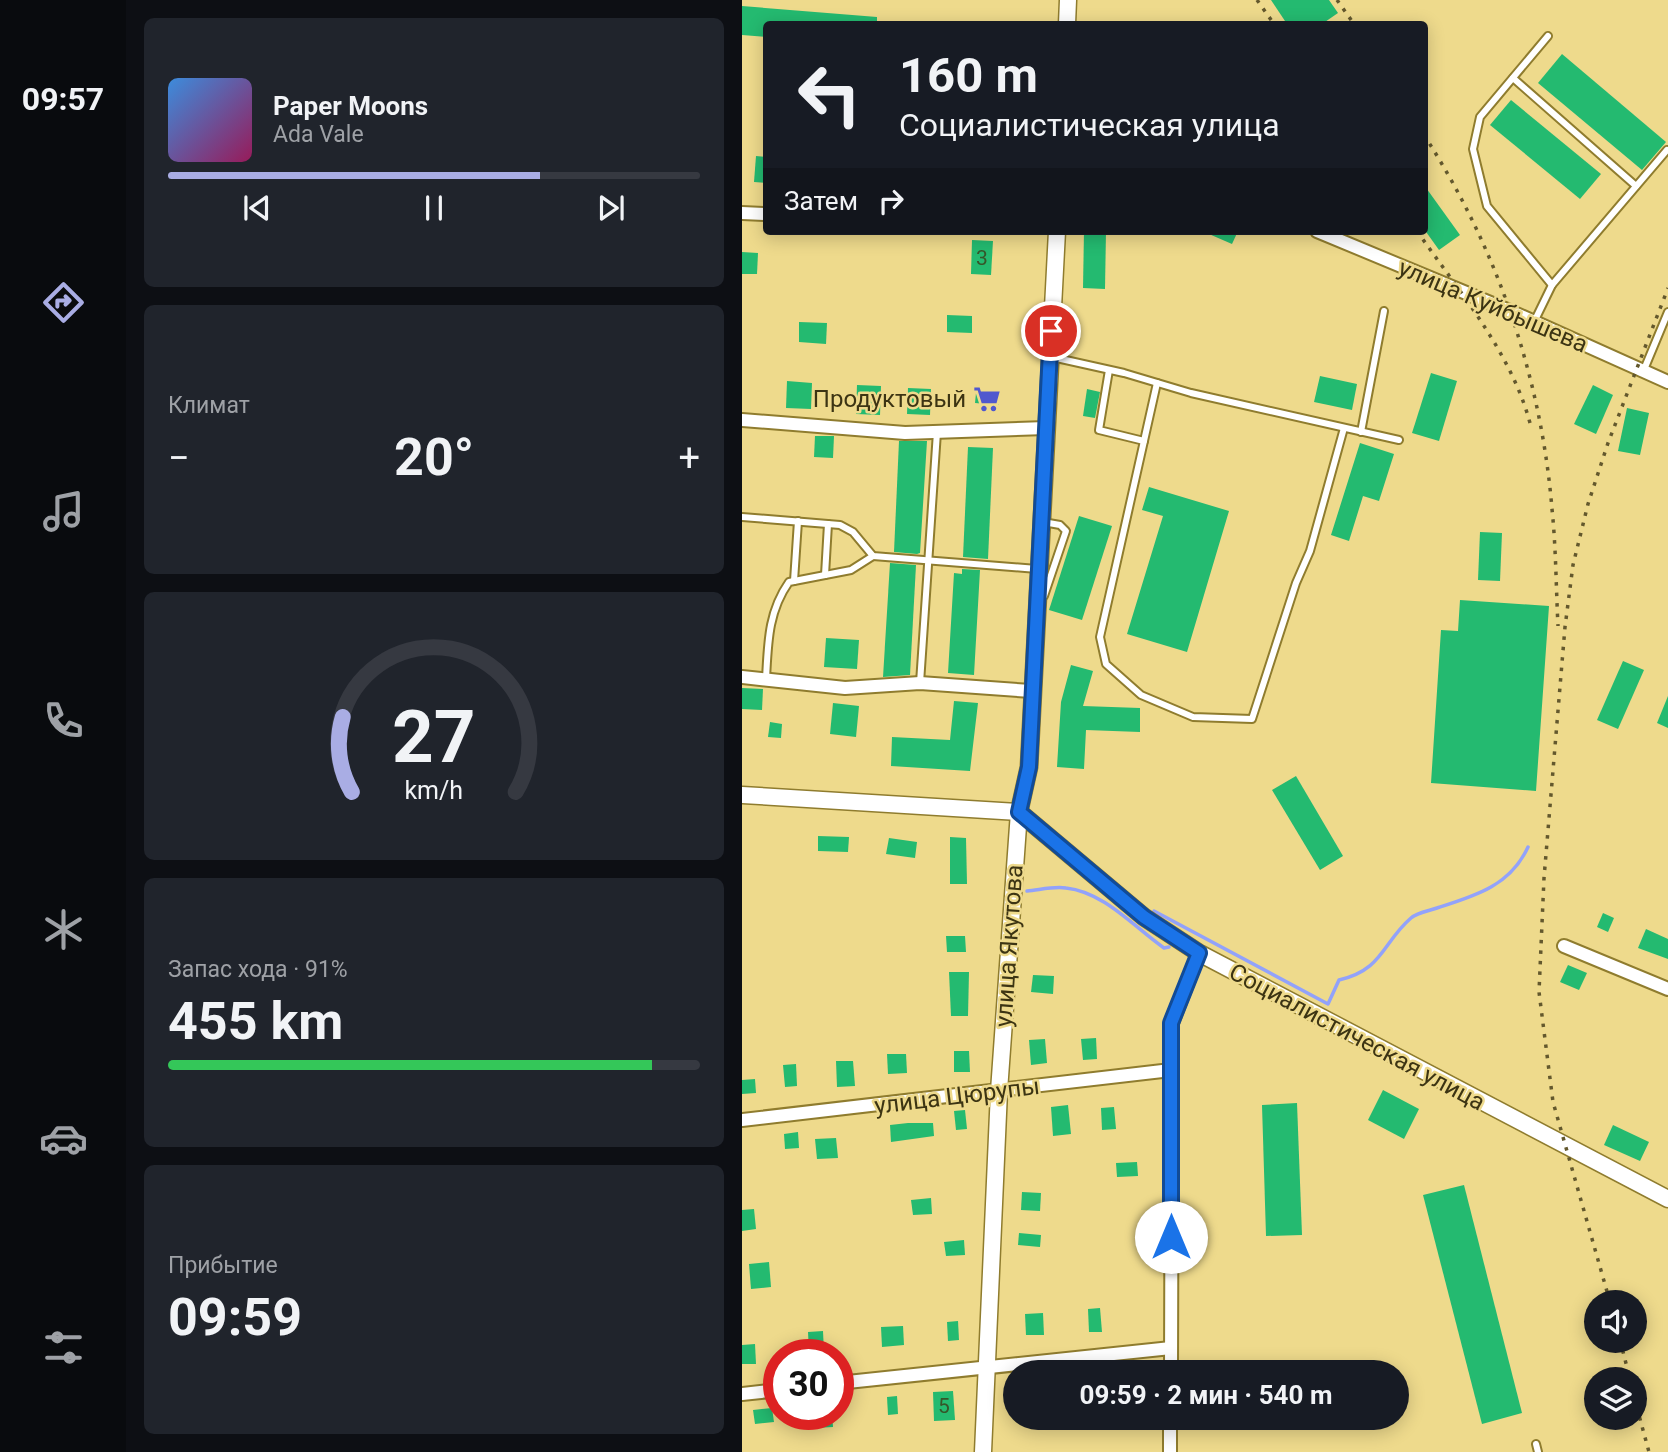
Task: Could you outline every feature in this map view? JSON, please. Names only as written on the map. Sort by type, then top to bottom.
[{"type":"street","points":[[1067,21],[1068,0]]},
{"type":"street","points":[[742,213],[763,214]]},
{"type":"street","name":"улица Якутова","points":[[983,1452],[999,1091],[1019,812],[1029,767],[1056,235]]},
{"type":"street","name":"улица Куйбышева","points":[[1327,235],[1534,322],[1668,382]]},
{"type":"street","points":[[742,420],[905,433],[1046,428]]},
{"type":"street","points":[[742,677],[845,688],[920,683],[1031,691]]},
{"type":"street","points":[[742,795],[1019,812]]},
{"type":"street","name":"Социалистическая улица","points":[[1019,812],[1144,917],[1199,953],[1668,1199]]},
{"type":"street","points":[[1564,946],[1668,989]]},
{"type":"street","points":[[1171,1360],[1171,1023],[1199,953]]},
{"type":"street","name":"улица Цюрупы","points":[[742,1121],[1171,1070]]},
{"type":"street","points":[[854,1381],[1171,1348]]},
{"type":"street","points":[[742,1394],[763,1392]]},
{"type":"street","points":[[1170,1452],[1171,1430]]},
{"type":"lane","points":[[1548,36],[1480,117],[1473,149],[1487,206],[1552,285]]},
{"type":"lane","points":[[1513,78],[1636,186]]},
{"type":"lane","points":[[1534,322],[1552,285],[1667,150]]},
{"type":"lane","points":[[1361,432],[1384,311]]},
{"type":"lane","points":[[1643,372],[1668,312]]},
{"type":"lane","points":[[1050,357],[1399,440]]},
{"type":"lane","points":[[1109,370],[1099,430],[1144,441]]},
{"type":"lane","points":[[1157,383],[1100,637],[1106,664],[1141,695],[1193,717],[1252,719],[1296,583],[1310,551],[1344,428]]},
{"type":"lane","points":[[920,683],[937,432]]},
{"type":"lane","points":[[742,517],[848,528],[873,556]]},
{"type":"lane","points":[[794,581],[798,521]]},
{"type":"lane","points":[[1035,623],[1066,531],[1060,525],[1041,522]]},
{"type":"lane","points":[[825,575],[828,524]]},
{"type":"lane","points":[[766,679],[768,629],[781,593],[789,582],[851,570],[873,556],[1038,569]]},
{"type":"lane","points":[[1536,1444],[1538,1452]]},
{"type":"building","points":[[1271,0],[1329,0],[1338,13],[1326,21],[1285,21]]},
{"type":"building","points":[[742,6],[877,17],[877,21],[763,21],[763,37],[742,35]]},
{"type":"building","points":[[1562,54],[1666,142],[1642,170],[1538,83]]},
{"type":"building","points":[[1511,100],[1601,174],[1580,199],[1490,125]]},
{"type":"building","points":[[756,156],[763,157],[763,183],[754,182]]},
{"type":"building","points":[[1428,191],[1460,235],[1439,250],[1428,235]]},
{"type":"building","points":[[1084,235],[1106,235],[1105,289],[1083,288]]},
{"type":"building","points":[[1211,235],[1236,235],[1232,244]]},
{"type":"building","points":[[972,240],[993,241],[991,275],[971,274]]},
{"type":"building","points":[[742,252],[758,253],[757,274],[742,274]]},
{"type":"building","points":[[947,315],[972,316],[972,333],[947,332]]},
{"type":"building","points":[[799,322],[827,323],[826,344],[799,342]]},
{"type":"building","points":[[1431,373],[1457,381],[1439,441],[1412,433]]},
{"type":"building","points":[[1320,376],[1357,384],[1352,410],[1314,402]]},
{"type":"building","points":[[787,381],[812,383],[811,409],[786,408]]},
{"type":"building","points":[[857,385],[881,386],[880,415],[856,414]]},
{"type":"building","points":[[1593,385],[1613,395],[1596,434],[1574,424]]},
{"type":"building","points":[[908,388],[931,389],[930,415],[907,414]]},
{"type":"building","points":[[1087,389],[1100,392],[1095,418],[1083,416]]},
{"type":"building","name":"Продуктовый","points":[[976,393],[999,395],[999,405],[975,403]]},
{"type":"building","points":[[1627,408],[1649,413],[1640,455],[1618,451]]},
{"type":"building","points":[[815,436],[834,436],[833,458],[814,457]]},
{"type":"building","points":[[899,441],[927,441],[920,553],[917,554],[894,552]]},
{"type":"building","points":[[1360,443],[1394,454],[1379,501],[1363,496],[1349,541],[1331,535]]},
{"type":"building","points":[[968,447],[993,448],[988,559],[963,557]]},
{"type":"building","points":[[1149,487],[1229,511],[1187,652],[1127,634],[1163,516],[1142,510]]},
{"type":"building","points":[[1079,516],[1112,526],[1082,620],[1049,610]]},
{"type":"building","points":[[1480,532],[1502,533],[1500,581],[1478,580]]},
{"type":"building","points":[[890,563],[916,565],[910,675],[883,677]]},
{"type":"building","points":[[962,569],[980,570],[974,675],[948,673],[954,573],[962,574]]},
{"type":"building","points":[[1460,600],[1549,606],[1536,791],[1431,783],[1441,630],[1458,631]]},
{"type":"building","points":[[826,638],[859,640],[857,669],[824,667]]},
{"type":"building","points":[[1623,661],[1644,670],[1618,729],[1597,720]]},
{"type":"building","points":[[1071,665],[1093,671],[1083,706],[1140,708],[1140,732],[1086,730],[1084,769],[1057,767],[1061,702]]},
{"type":"building","points":[[742,688],[763,689],[762,710],[742,709]]},
{"type":"building","points":[[1668,696],[1668,728],[1657,723]]},
{"type":"building","points":[[954,701],[978,703],[970,771],[891,766],[892,737],[950,740]]},
{"type":"building","points":[[833,703],[859,706],[856,737],[830,734]]},
{"type":"building","points":[[770,722],[782,724],[781,738],[768,737]]},
{"type":"building","points":[[1296,776],[1343,856],[1320,870],[1272,790]]},
{"type":"building","points":[[818,836],[849,837],[848,852],[818,851]]},
{"type":"building","points":[[950,837],[966,838],[967,884],[950,884]]},
{"type":"building","points":[[889,838],[917,842],[915,858],[886,854]]},
{"type":"building","points":[[1603,913],[1614,918],[1608,932],[1597,927]]},
{"type":"building","points":[[1646,929],[1668,939],[1668,959],[1638,948]]},
{"type":"building","points":[[946,936],[965,936],[966,952],[947,952]]},
{"type":"building","points":[[1568,965],[1587,973],[1579,990],[1560,982]]},
{"type":"building","points":[[949,972],[969,972],[968,1016],[951,1016]]},
{"type":"building","points":[[1033,975],[1054,976],[1053,994],[1031,992]]},
{"type":"building","points":[[1096,1038],[1097,1059],[1083,1060],[1081,1039]]},
{"type":"building","points":[[1045,1039],[1047,1063],[1031,1065],[1029,1040]]},
{"type":"building","points":[[954,1051],[969,1051],[970,1072],[954,1072]]},
{"type":"building","points":[[887,1054],[906,1054],[907,1073],[888,1074]]},
{"type":"building","points":[[836,1061],[853,1061],[855,1086],[837,1087]]},
{"type":"building","points":[[796,1064],[797,1086],[785,1087],[783,1065]]},
{"type":"building","points":[[755,1079],[756,1093],[742,1094],[742,1080]]},
{"type":"building","points":[[1383,1090],[1419,1109],[1404,1139],[1368,1120]]},
{"type":"building","points":[[1297,1103],[1302,1235],[1266,1236],[1262,1105]]},
{"type":"building","points":[[1068,1105],[1071,1134],[1053,1136],[1051,1107]]},
{"type":"building","points":[[1114,1107],[1116,1129],[1102,1130],[1101,1108]]},
{"type":"building","points":[[965,1110],[967,1129],[956,1130],[954,1111]]},
{"type":"building","points":[[933,1123],[934,1136],[891,1142],[890,1125]]},
{"type":"building","points":[[1613,1125],[1649,1142],[1640,1161],[1604,1145]]},
{"type":"building","points":[[798,1132],[799,1148],[785,1149],[784,1134]]},
{"type":"building","points":[[836,1138],[838,1158],[817,1159],[815,1139]]},
{"type":"building","points":[[1137,1162],[1138,1176],[1117,1177],[1116,1163]]},
{"type":"building","points":[[1464,1185],[1522,1413],[1482,1424],[1423,1195]]},
{"type":"building","points":[[1022,1192],[1041,1193],[1040,1211],[1021,1210]]},
{"type":"building","points":[[931,1198],[932,1214],[913,1215],[911,1200]]},
{"type":"building","points":[[754,1209],[756,1229],[742,1231],[742,1210]]},
{"type":"building","points":[[1019,1233],[1041,1235],[1040,1247],[1018,1245]]},
{"type":"building","points":[[964,1240],[965,1255],[946,1256],[944,1242]]},
{"type":"building","points":[[769,1262],[771,1287],[751,1289],[749,1264]]},
{"type":"building","points":[[1100,1308],[1102,1332],[1089,1332],[1088,1309]]},
{"type":"building","points":[[1043,1313],[1044,1335],[1026,1335],[1025,1314]]},
{"type":"building","points":[[958,1321],[959,1340],[948,1341],[947,1322]]},
{"type":"building","points":[[903,1326],[904,1345],[882,1347],[881,1327]]},
{"type":"building","points":[[823,1331],[823,1339],[808,1339],[808,1332]]},
{"type":"building","points":[[755,1344],[756,1364],[742,1364],[742,1345]]},
{"type":"building","points":[[953,1391],[955,1420],[934,1421],[933,1392]]},
{"type":"building","points":[[897,1396],[898,1414],[888,1415],[887,1397]]},
{"type":"building","points":[[763,1409],[763,1423],[755,1424],[753,1410]]},
{"type":"waterway","points":[[1154,911],[1328,1004],[1339,980],[1365,970],[1411,918],[1490,888],[1512,871],[1528,847]]},
{"type":"waterway","points":[[1027,891],[1057,887],[1093,896],[1164,948],[1169,947]]},
{"type":"railway","points":[[1257,0],[1272,21]]},
{"type":"railway","points":[[1337,0],[1352,21]]},
{"type":"railway","points":[[1428,141],[1473,222],[1511,314],[1526,361],[1546,459],[1553,524],[1558,626]]},
{"type":"railway","points":[[1420,235],[1497,347],[1510,371],[1530,423]]},
{"type":"railway","points":[[1607,1290],[1553,1102],[1539,992],[1544,878],[1565,627],[1573,565],[1588,504],[1608,443],[1668,288]]},
{"type":"railway","points":[[1623,1353],[1627,1367]]},
{"type":"railway","points":[[1643,1430],[1649,1452]]},
{"type":"place","name":"Продуктовый","points":[[987,399]]},
{"type":"route","points":[[1051,331],[1029,767],[1019,812],[1144,917],[1199,953],[1185,982],[1171,1023],[1171,1237]]}]
